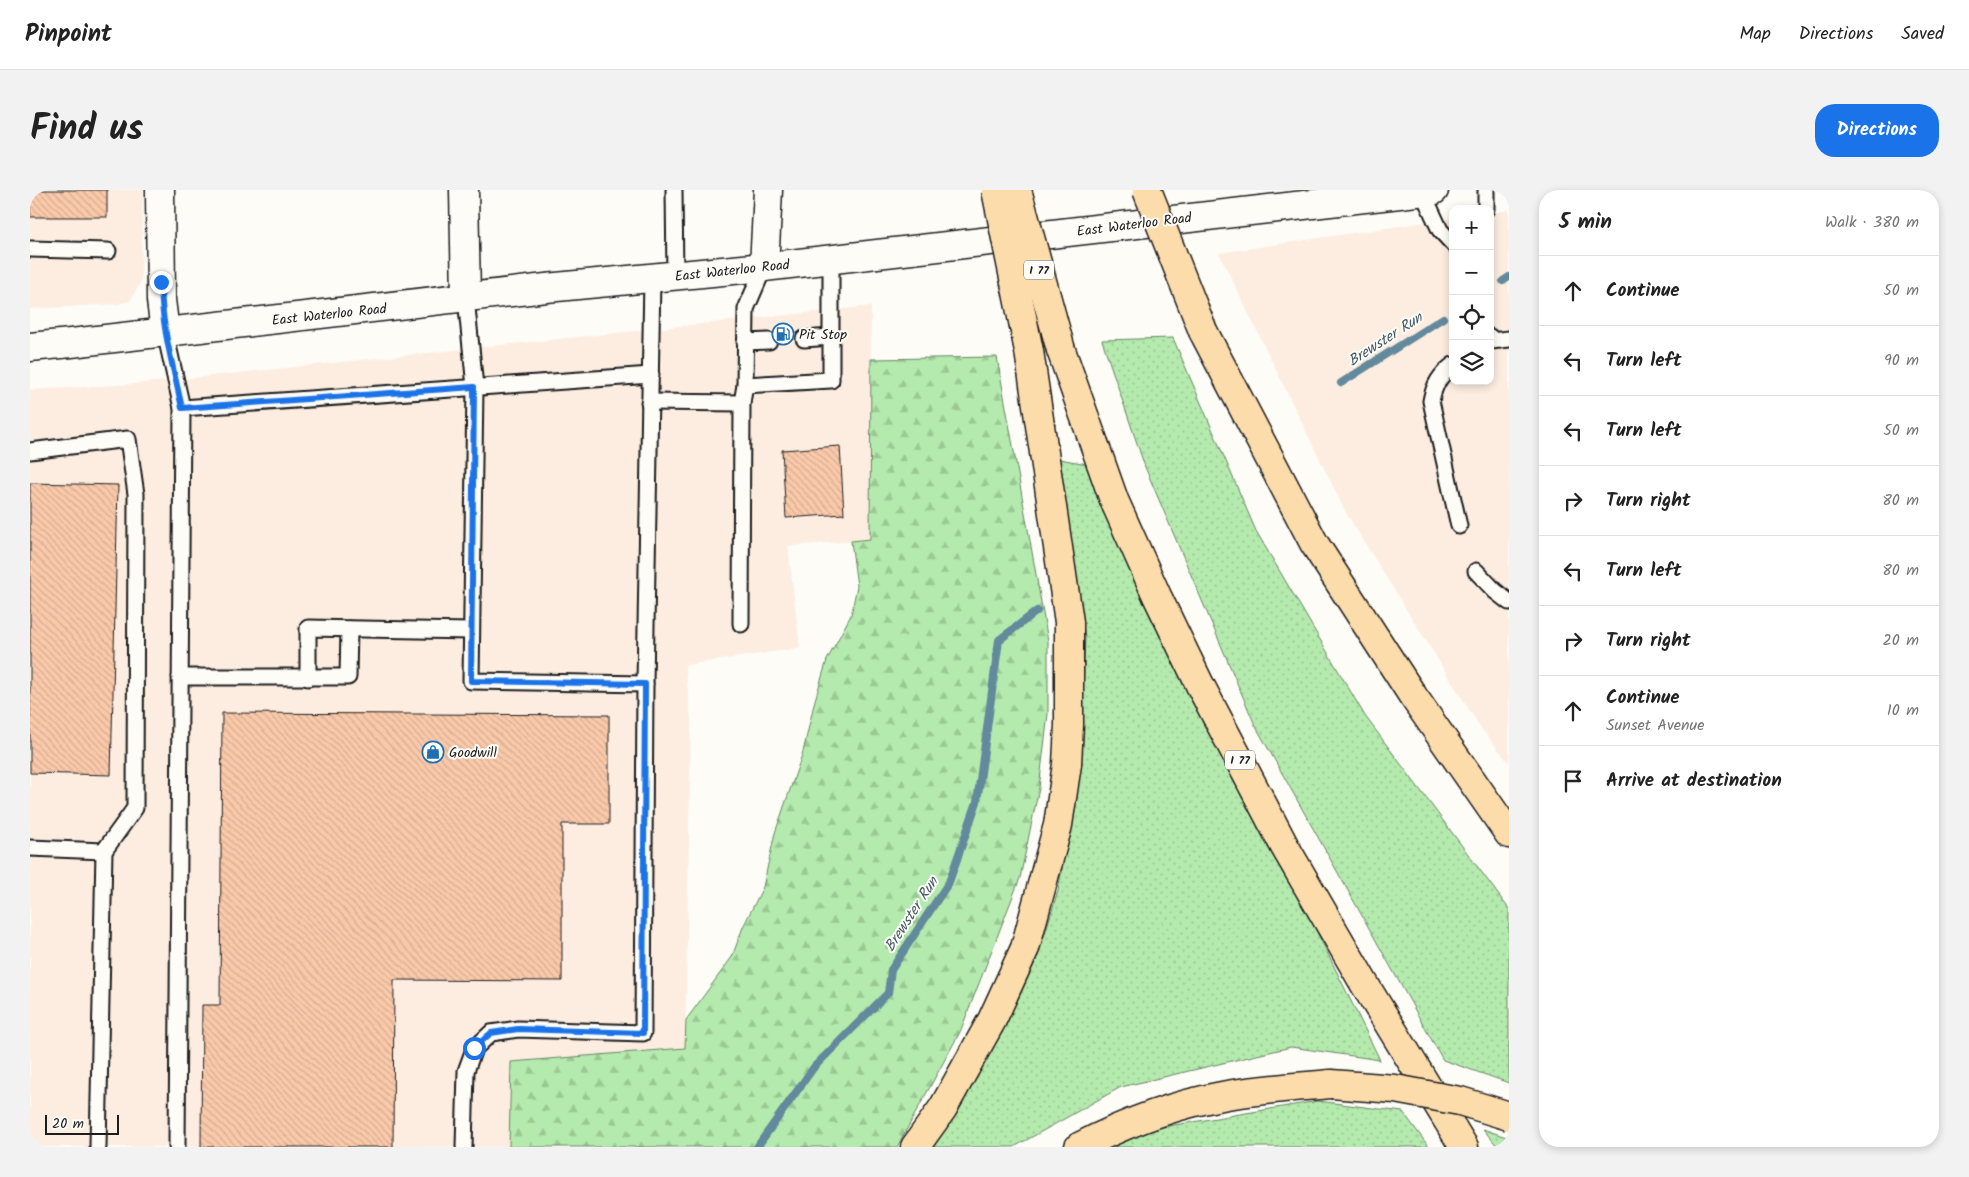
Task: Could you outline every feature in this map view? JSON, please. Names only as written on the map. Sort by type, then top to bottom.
[{"type":"highway","points":[[915,1147],[943,1108],[992,1020],[1025,948],[1058,825],[1066,773],[1070,725],[1069,622],[1029,351],[996,190]]},
{"type":"highway","name":"I 77","points":[[1017,190],[1061,350],[1114,500],[1157,596],[1200,685],[1286,847],[1368,990],[1464,1147]]},
{"type":"highway","points":[[1147,190],[1203,331],[1314,542],[1413,696],[1509,834]]},
{"type":"highway","points":[[1079,1147],[1102,1135],[1170,1109],[1227,1095],[1331,1084],[1395,1089],[1460,1101],[1509,1116]]},
{"type":"main road","points":[[160,190],[161,300],[165,332]]},
{"type":"main road","points":[[464,190],[466,298]]},
{"type":"main road","points":[[764,267],[768,190]]},
{"type":"main road","name":"East Waterloo Road","points":[[30,346],[764,267],[1302,197],[1428,191]]},
{"type":"lane","points":[[464,1147],[466,1071],[474,1048],[491,1033],[518,1029],[643,1033],[649,402],[674,190]]},
{"type":"lane","points":[[1486,190],[1486,205]]},
{"type":"lane","points":[[1428,191],[1440,230],[1449,240]]},
{"type":"lane","points":[[30,249],[108,251]]},
{"type":"lane","points":[[745,385],[831,380],[831,259]]},
{"type":"lane","points":[[741,624],[742,403],[745,385],[746,309],[764,267]]},
{"type":"lane","points":[[466,298],[474,387],[471,681],[645,684]]},
{"type":"lane","points":[[165,332],[182,408],[177,1147]]},
{"type":"lane","points":[[804,339],[831,337]]},
{"type":"lane","points":[[1494,340],[1509,339]]},
{"type":"lane","points":[[746,342],[769,341]]},
{"type":"lane","points":[[1449,368],[1434,387],[1431,400],[1459,526]]},
{"type":"lane","points":[[182,408],[651,375]]},
{"type":"lane","points":[[649,402],[742,403]]},
{"type":"lane","points":[[30,451],[128,439],[136,494],[135,808],[104,851],[98,1147]]},
{"type":"lane","points":[[1476,572],[1509,602]]},
{"type":"lane","points":[[308,678],[308,628],[471,631]]},
{"type":"lane","points":[[180,677],[348,678],[349,629]]},
{"type":"lane","points":[[30,848],[104,851]]},
{"type":"shaded area","points":[[30,190],[143,190],[141,281],[130,301],[118,304],[30,309]]},
{"type":"shaded area","points":[[1509,210],[1509,763],[1480,727],[1346,513],[1219,253],[1449,219],[1449,385],[1494,385],[1494,212]]},
{"type":"shaded area","points":[[871,306],[870,540],[788,546],[800,648],[685,665],[691,719],[685,1048],[511,1062],[509,1147],[30,1147],[30,390],[135,384]]},
{"type":"green space","points":[[1173,338],[1256,531],[1365,716],[1509,909],[1509,1083],[1443,1060],[1255,725],[1145,467],[1102,340]]},
{"type":"green space","points":[[997,357],[1048,641],[1048,714],[1039,788],[1020,878],[960,1032],[897,1147],[509,1147],[511,1062],[685,1048],[686,1020],[732,957],[743,927],[763,887],[775,833],[803,752],[815,700],[827,660],[851,615],[857,586],[851,541],[870,539],[871,359]]},
{"type":"green space","points":[[1054,458],[1087,464],[1380,1060],[1291,1047],[1121,1087],[1014,1147],[928,1147],[1008,1020],[1038,956],[1058,891],[1075,794],[1082,721],[1085,637]]},
{"type":"green space","points":[[1318,1101],[1403,1112],[1429,1147],[1108,1147],[1145,1130]]},
{"type":"green space","points":[[1483,1129],[1509,1138],[1509,1147],[1498,1147]]},
{"type":"building","points":[[30,190],[107,190],[107,217],[30,217]]},
{"type":"building","points":[[840,446],[844,514],[786,518],[782,450]]},
{"type":"building","points":[[30,483],[118,485],[111,775],[30,773]]},
{"type":"building","points":[[222,713],[609,715],[609,824],[562,824],[562,981],[394,980],[393,1147],[201,1147],[202,1005],[220,1005]]},
{"type":"waterway","name":"Brewster Run","points":[[1503,281],[1509,277]]},
{"type":"waterway","name":"Brewster Run","points":[[1341,383],[1443,318]]},
{"type":"waterway","name":"Brewster Run","points":[[757,1147],[814,1067],[888,993],[891,970],[949,882],[977,802],[999,640],[1037,611]]},
{"type":"place","name":"Pit Stop","points":[[783,334]]},
{"type":"place","name":"Goodwill","points":[[433,752]]},
{"type":"route","points":[[161,282],[165,332],[182,408],[474,387],[471,681],[645,684],[643,1033],[518,1029],[491,1033],[474,1048]]}]
